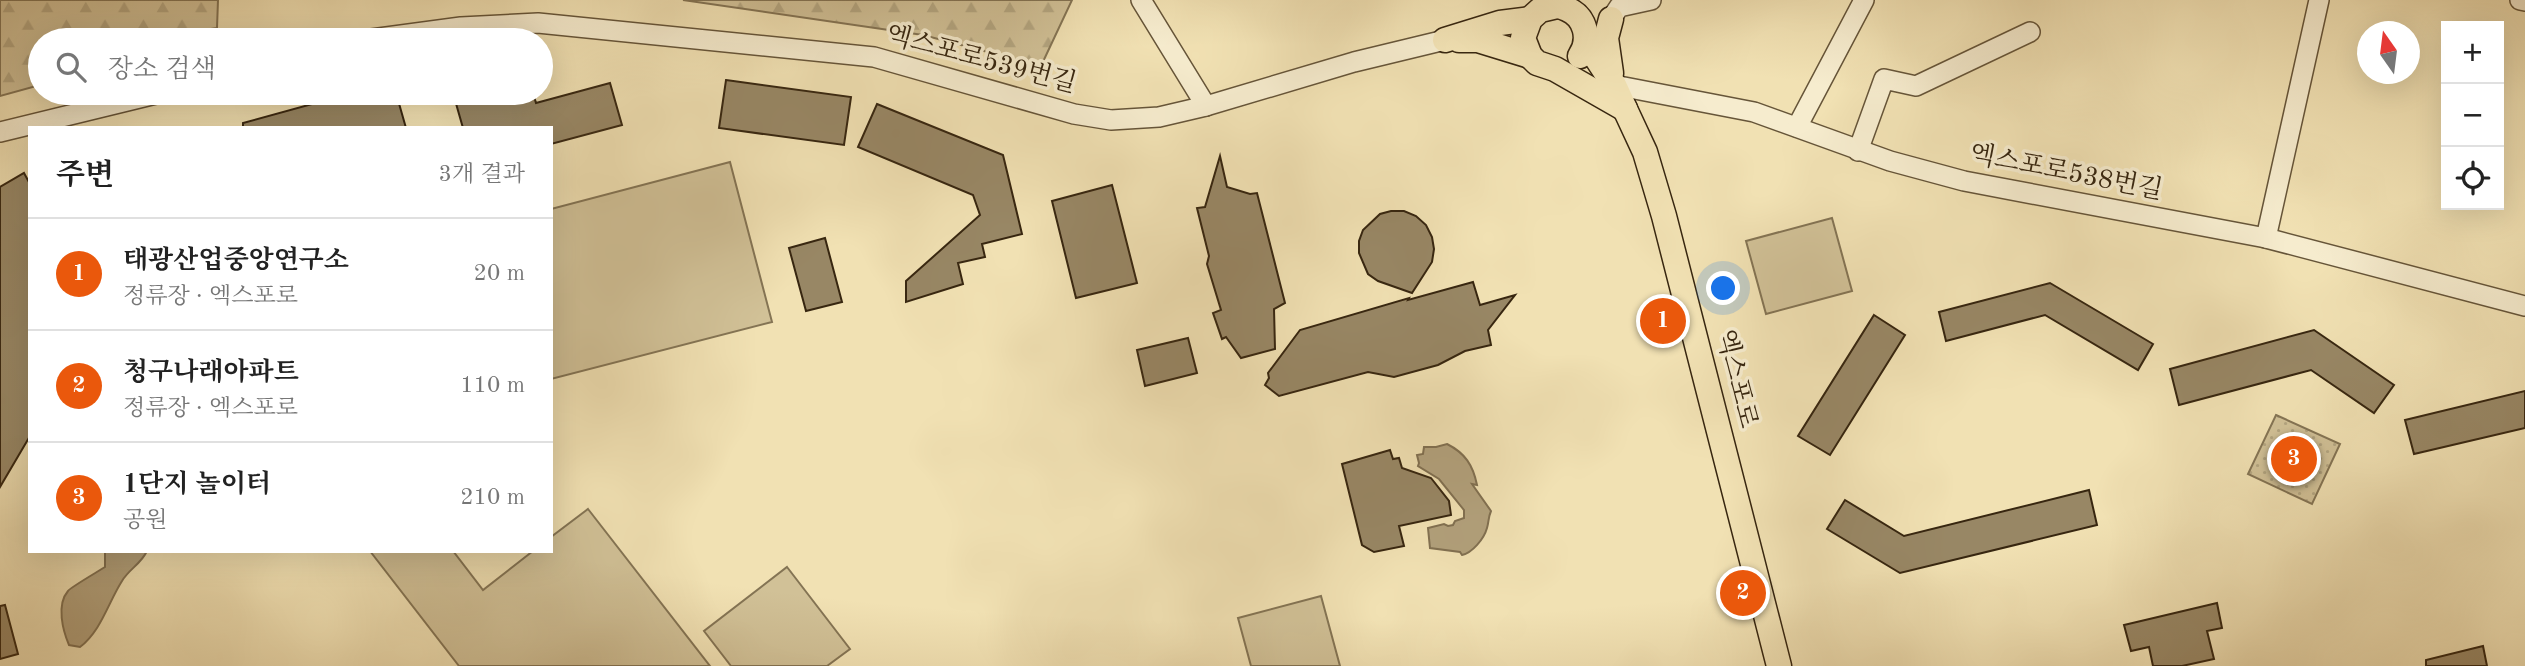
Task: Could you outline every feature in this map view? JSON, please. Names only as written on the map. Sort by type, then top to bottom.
[{"type":"main road","points":[[1491,26],[1503,16],[1511,0]]},
{"type":"main road","points":[[1542,8],[1582,22],[1586,37],[1614,85]]},
{"type":"main road","points":[[1542,8],[1525,28],[1523,38],[1530,56],[1536,63],[1555,69],[1625,109]]},
{"type":"main road","points":[[1445,40],[1542,8],[1615,13]]},
{"type":"main road","points":[[1555,69],[1576,61],[1583,53],[1586,37],[1615,13]]},
{"type":"main road","points":[[1614,85],[1607,57],[1606,38],[1615,13]]},
{"type":"main road","points":[[1445,40],[1478,40],[1530,56]]},
{"type":"main road","points":[[1582,85],[1614,85]]},
{"type":"main road","name":"엑스포로","points":[[1614,85],[1644,152],[1664,216],[1779,666]]},
{"type":"street","points":[[1141,0],[1206,106]]},
{"type":"street","points":[[1615,13],[1651,0]]},
{"type":"street","points":[[1797,127],[1864,0]]},
{"type":"street","points":[[2266,239],[2319,0]]},
{"type":"street","name":"엑스포로539번길","points":[[452,28],[538,23],[874,57],[1074,114],[1111,120],[1159,117],[1206,106],[1354,62],[1445,40]]},
{"type":"street","points":[[1858,151],[1884,79],[1916,86],[2030,32]]},
{"type":"street","name":"엑스포로538번길","points":[[1614,85],[1755,112],[1858,151],[1964,181],[2266,239],[2525,306]]},
{"type":"street","points":[[0,132],[111,105]]},
{"type":"green space","points":[[0,0],[218,0],[217,28],[28,28],[28,88],[0,96]]},
{"type":"green space","points":[[683,0],[1072,0],[1041,66],[923,35]]},
{"type":"green space","points":[[730,162],[772,322],[553,378],[553,208]]},
{"type":"green space","points":[[1832,218],[1852,291],[1766,314],[1746,241]]},
{"type":"green space","points":[[2276,415],[2340,444],[2312,504],[2248,474]]},
{"type":"green space","points":[[588,509],[710,666],[459,666],[372,553],[455,553],[483,590],[530,553],[553,553],[553,535]]},
{"type":"green space","points":[[787,567],[850,649],[827,666],[731,666],[704,631]]},
{"type":"green space","points":[[1321,596],[1340,666],[1251,666],[1238,618]]},
{"type":"shaded area","points":[[1447,444],[1467,460],[1477,485],[1472,484],[1491,511],[1483,537],[1474,548],[1462,555],[1460,552],[1430,548],[1428,528],[1453,525],[1455,521],[1464,518],[1464,510],[1439,479],[1418,466],[1417,455],[1423,454],[1424,447]]},
{"type":"shaded area","points":[[105,553],[146,553],[122,581],[93,633],[80,647],[69,645],[61,611],[64,597],[70,589],[105,567]]},
{"type":"building","points":[[726,80],[851,97],[844,145],[719,128]]},
{"type":"building","points":[[610,83],[622,125],[553,143],[553,126],[462,126],[456,105],[553,105],[553,98]]},
{"type":"building","points":[[877,104],[1003,155],[1022,234],[982,244],[985,257],[958,263],[963,284],[906,302],[906,281],[980,215],[973,195],[858,147]]},
{"type":"building","points":[[308,105],[399,105],[405,126],[243,126],[243,123]]},
{"type":"building","points":[[1220,156],[1227,187],[1250,194],[1257,193],[1285,303],[1274,309],[1275,349],[1241,358],[1226,337],[1222,339],[1213,313],[1221,310],[1207,264],[1209,256],[1197,208],[1205,207]]},
{"type":"building","points":[[24,173],[28,180],[28,439],[0,487],[0,187]]},
{"type":"building","points":[[1112,185],[1137,283],[1076,298],[1052,201]]},
{"type":"building","points":[[1404,211],[1416,216],[1426,225],[1432,237],[1432,262],[1412,293],[1378,281],[1368,274],[1359,253],[1363,230],[1380,214]]},
{"type":"building","points":[[825,238],[842,302],[806,311],[789,248]]},
{"type":"building","points":[[1473,282],[1480,305],[1515,295],[1488,330],[1491,345],[1465,351],[1438,365],[1394,377],[1368,372],[1279,396],[1265,385],[1269,378],[1268,373],[1300,330]]},
{"type":"building","points":[[2050,283],[2153,344],[2138,370],[2045,315],[1946,341],[1939,312]]},
{"type":"building","points":[[1874,315],[1905,335],[1830,455],[1798,436]]},
{"type":"building","points":[[2314,330],[2394,385],[2374,413],[2311,370],[2179,405],[2170,369]]},
{"type":"building","points":[[1188,338],[1197,373],[1145,386],[1137,350]]},
{"type":"building","points":[[2525,391],[2525,428],[2414,454],[2405,420]]},
{"type":"building","points":[[1390,450],[1393,459],[1399,458],[1402,468],[1431,478],[1449,501],[1451,515],[1399,526],[1404,546],[1374,552],[1362,545],[1342,464]]},
{"type":"building","points":[[2089,490],[2097,525],[1900,573],[1827,529],[1845,500],[1904,536]]},
{"type":"building","points":[[2217,603],[2222,628],[2207,631],[2214,659],[2182,666],[2153,666],[2149,647],[2131,651],[2124,625]]},
{"type":"building","points":[[5,605],[18,654],[0,659],[0,606]]},
{"type":"building","points":[[2483,646],[2487,666],[2426,666],[2426,660]]},
{"type":"place","name":"태광산업중앙연구소","points":[[1663,321]]},
{"type":"place","name":"1단지 놀이터","points":[[2294,459]]},
{"type":"place","name":"청구나래아파트","points":[[1743,593]]}]
